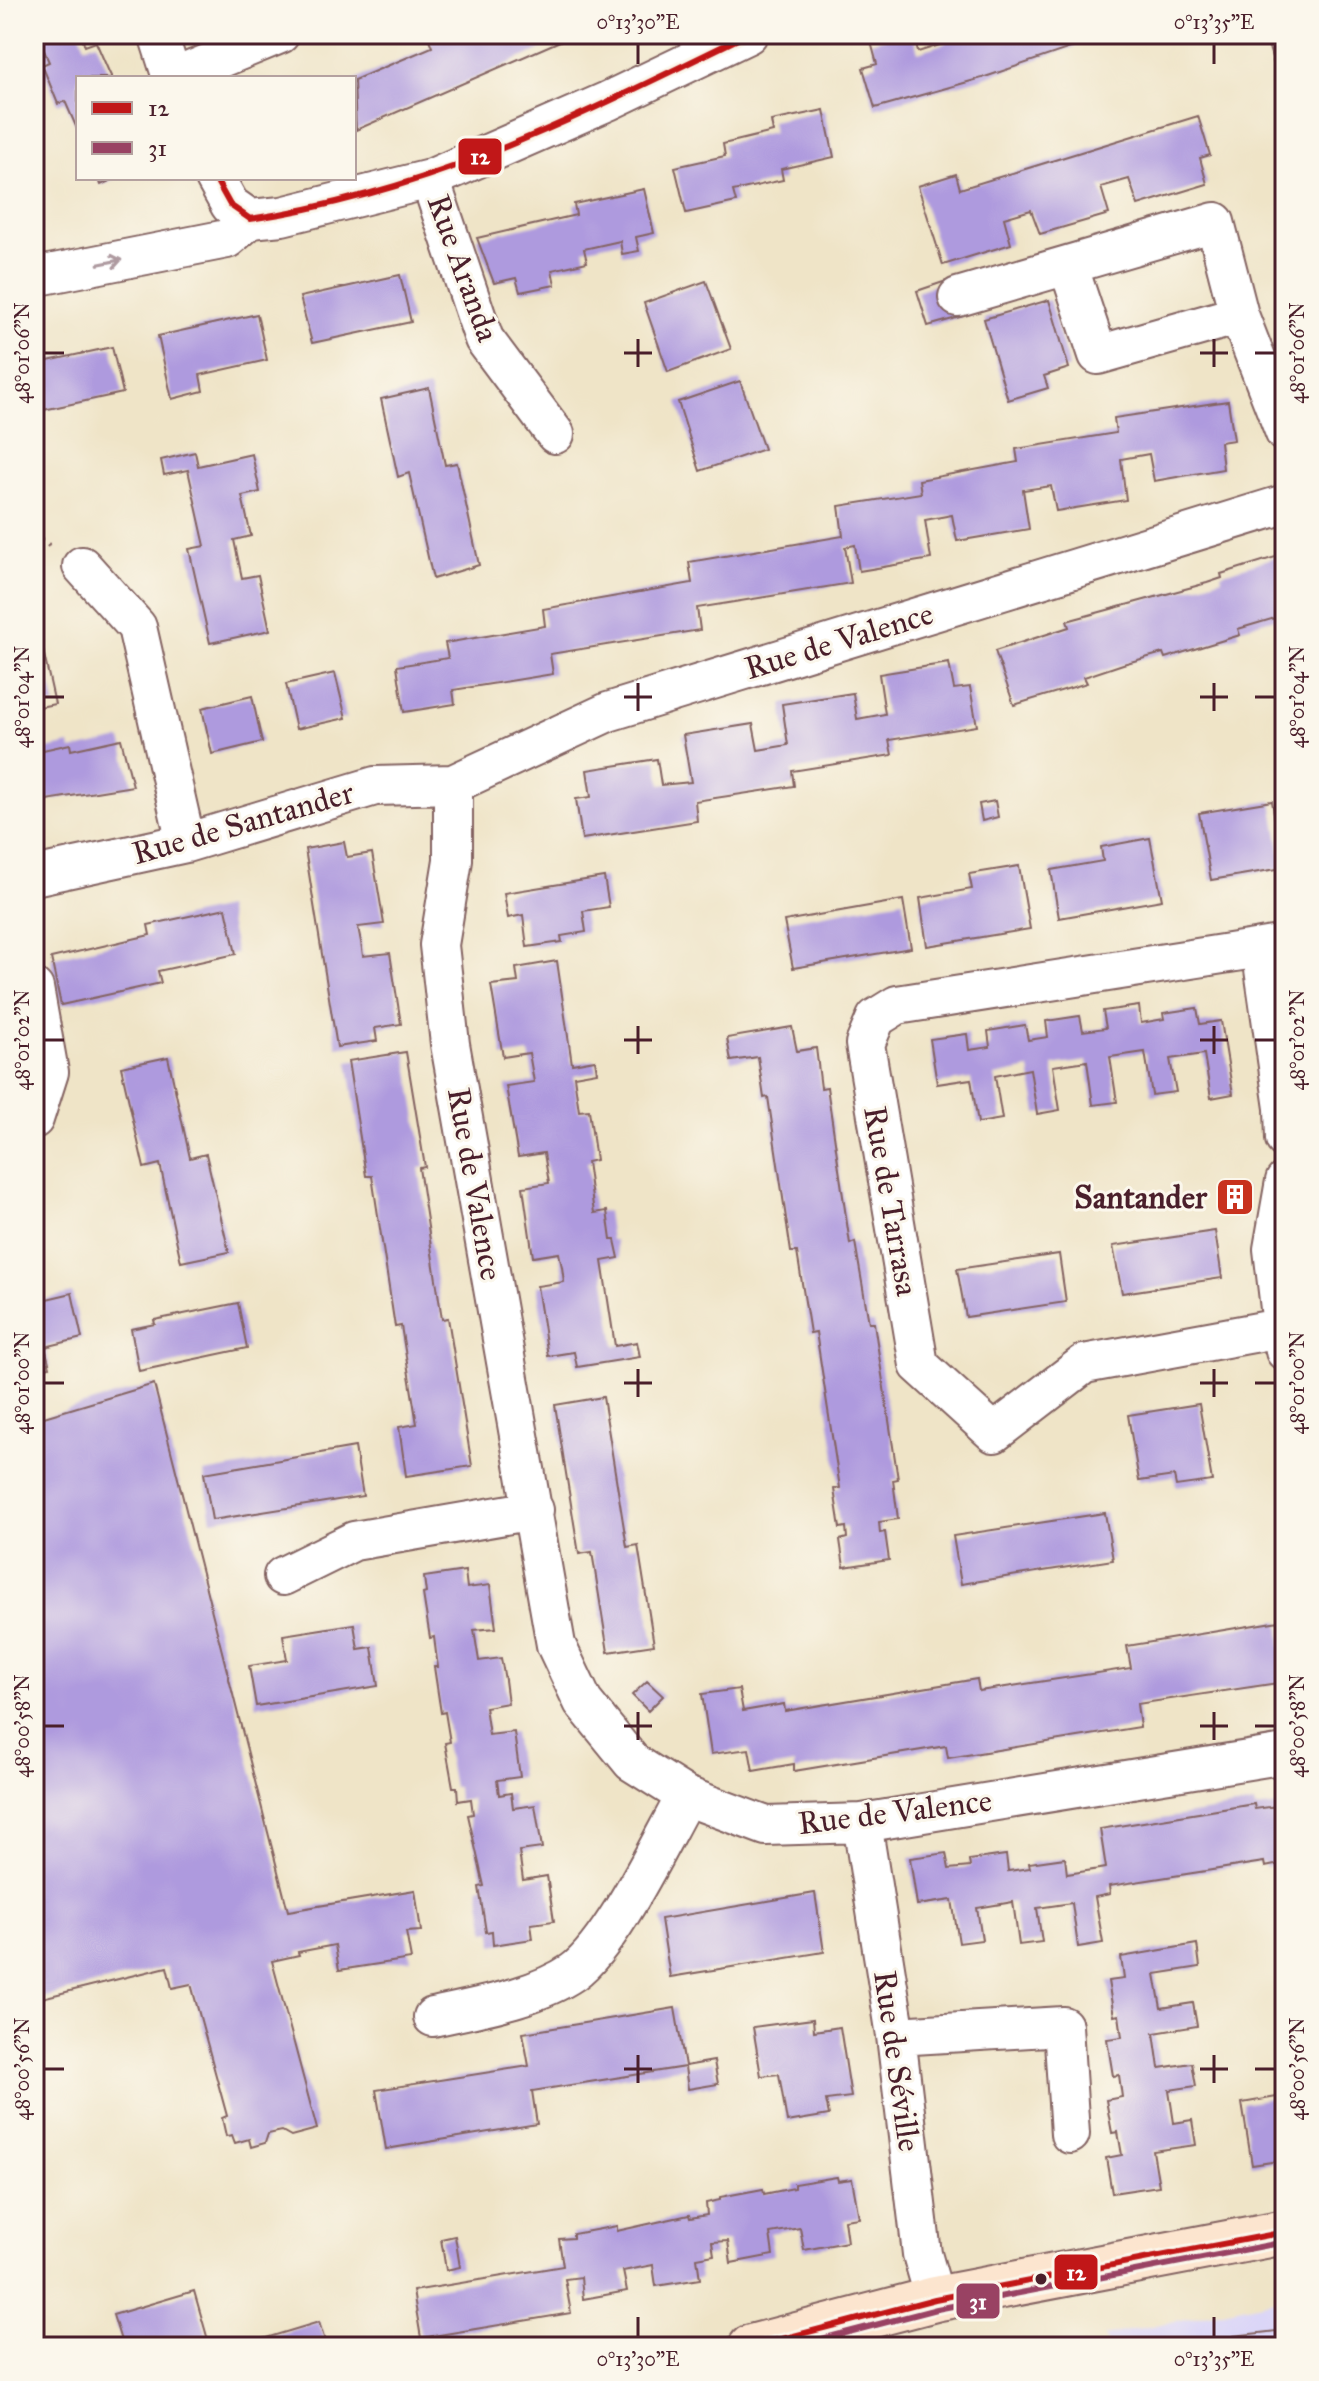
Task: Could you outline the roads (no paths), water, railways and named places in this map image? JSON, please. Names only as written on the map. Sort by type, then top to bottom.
[{"type":"street","points":[[158,34],[172,76]]},
{"type":"street","points":[[178,76],[280,34]]},
{"type":"street","points":[[34,277],[227,239],[250,219],[282,216],[430,179],[608,101],[748,34]]},
{"type":"street","name":"Rue Aranda","points":[[430,179],[484,339],[555,434]]},
{"type":"street","points":[[216,180],[230,205],[250,219]]},
{"type":"street","points":[[958,297],[1215,222],[1239,315],[1285,433]]},
{"type":"street","points":[[1068,265],[1098,355],[1239,315]]},
{"type":"street","name":"Rue de Valence","points":[[1285,504],[608,712],[453,784],[453,860],[439,945],[450,1044],[556,1645],[583,1702],[632,1762],[686,1796],[766,1826],[862,1823],[1285,1754]]},
{"type":"street","points":[[82,566],[137,627],[186,843]]},
{"type":"street","name":"Rue de Santander","points":[[34,876],[186,843],[375,786],[453,784]]},
{"type":"street","points":[[1273,946],[1285,1139]]},
{"type":"street","name":"Rue de Tarrasa","points":[[1273,946],[897,1005],[876,1018],[865,1044],[919,1365],[994,1433],[1084,1364],[1283,1340]]},
{"type":"street","points":[[34,988],[49,1072],[34,1119]]},
{"type":"street","points":[[1283,1340],[1273,1249],[1285,1181]]},
{"type":"street","points":[[283,1576],[354,1541],[534,1510]]},
{"type":"street","points":[[433,2017],[510,2000],[574,1971],[610,1929],[686,1796]]},
{"type":"street","name":"Rue de Séville","points":[[862,1823],[896,2036],[922,2254],[935,2299]]},
{"type":"street","points":[[896,2036],[1063,2026],[1070,2134]]},
{"type":"street","points":[[751,2347],[935,2299],[1285,2232]]},
{"type":"place","name":"Santander","points":[[1235,1197]]}]
